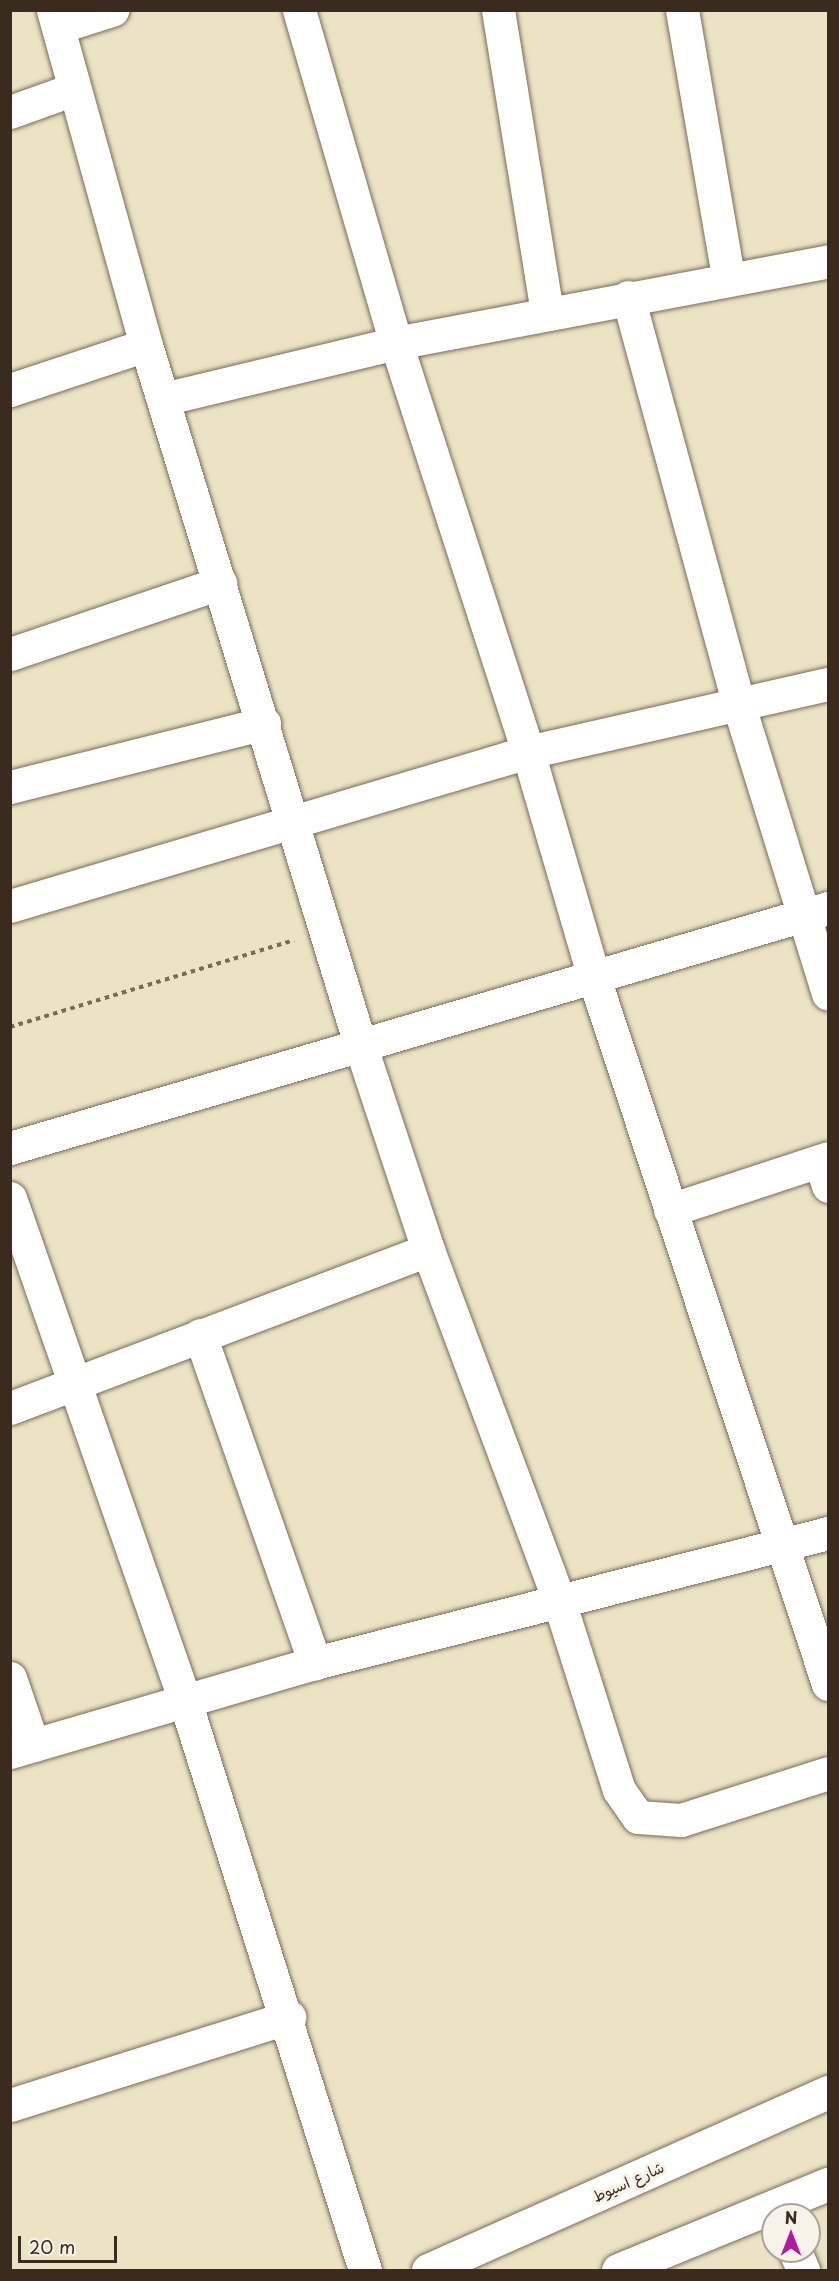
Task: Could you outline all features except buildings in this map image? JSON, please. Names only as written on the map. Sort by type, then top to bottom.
[{"type":"street","points":[[112,10],[56,19],[146,345],[295,823],[360,1044],[428,1250],[559,1601],[619,1790],[638,1817],[681,1820],[828,1773]]},
{"type":"street","points":[[299,10],[396,343],[528,752],[593,975],[828,1684]]},
{"type":"street","points":[[498,10],[547,313]]},
{"type":"street","points":[[682,10],[728,277]]},
{"type":"street","points":[[10,112],[74,89]]},
{"type":"street","points":[[163,399],[396,343],[728,277],[828,261]]},
{"type":"street","points":[[628,297],[739,706],[816,912],[828,994]]},
{"type":"street","points":[[10,390],[146,345]]},
{"type":"street","points":[[10,654],[220,583]]},
{"type":"street","points":[[10,906],[528,752],[828,684]]},
{"type":"street","points":[[10,787],[264,723]]},
{"type":"street","points":[[10,1148],[593,975],[816,912]]},
{"type":"street","points":[[670,1210],[826,1168]]},
{"type":"street","points":[[10,1198],[184,1701],[289,2017],[365,2271]]},
{"type":"street","points":[[10,1408],[428,1250]]},
{"type":"street","points":[[200,1335],[315,1663]]},
{"type":"street","points":[[10,1678],[22,1748],[315,1663],[782,1547],[828,1533]]},
{"type":"street","points":[[10,2105],[289,2017]]},
{"type":"street","name":"شارع اسيوط","points":[[428,2271],[828,2092]]},
{"type":"street","points":[[794,2203],[828,2184]]},
{"type":"street","points":[[618,2271],[761,2218]]},
{"type":"path","points":[[10,1027],[327,930]]}]
